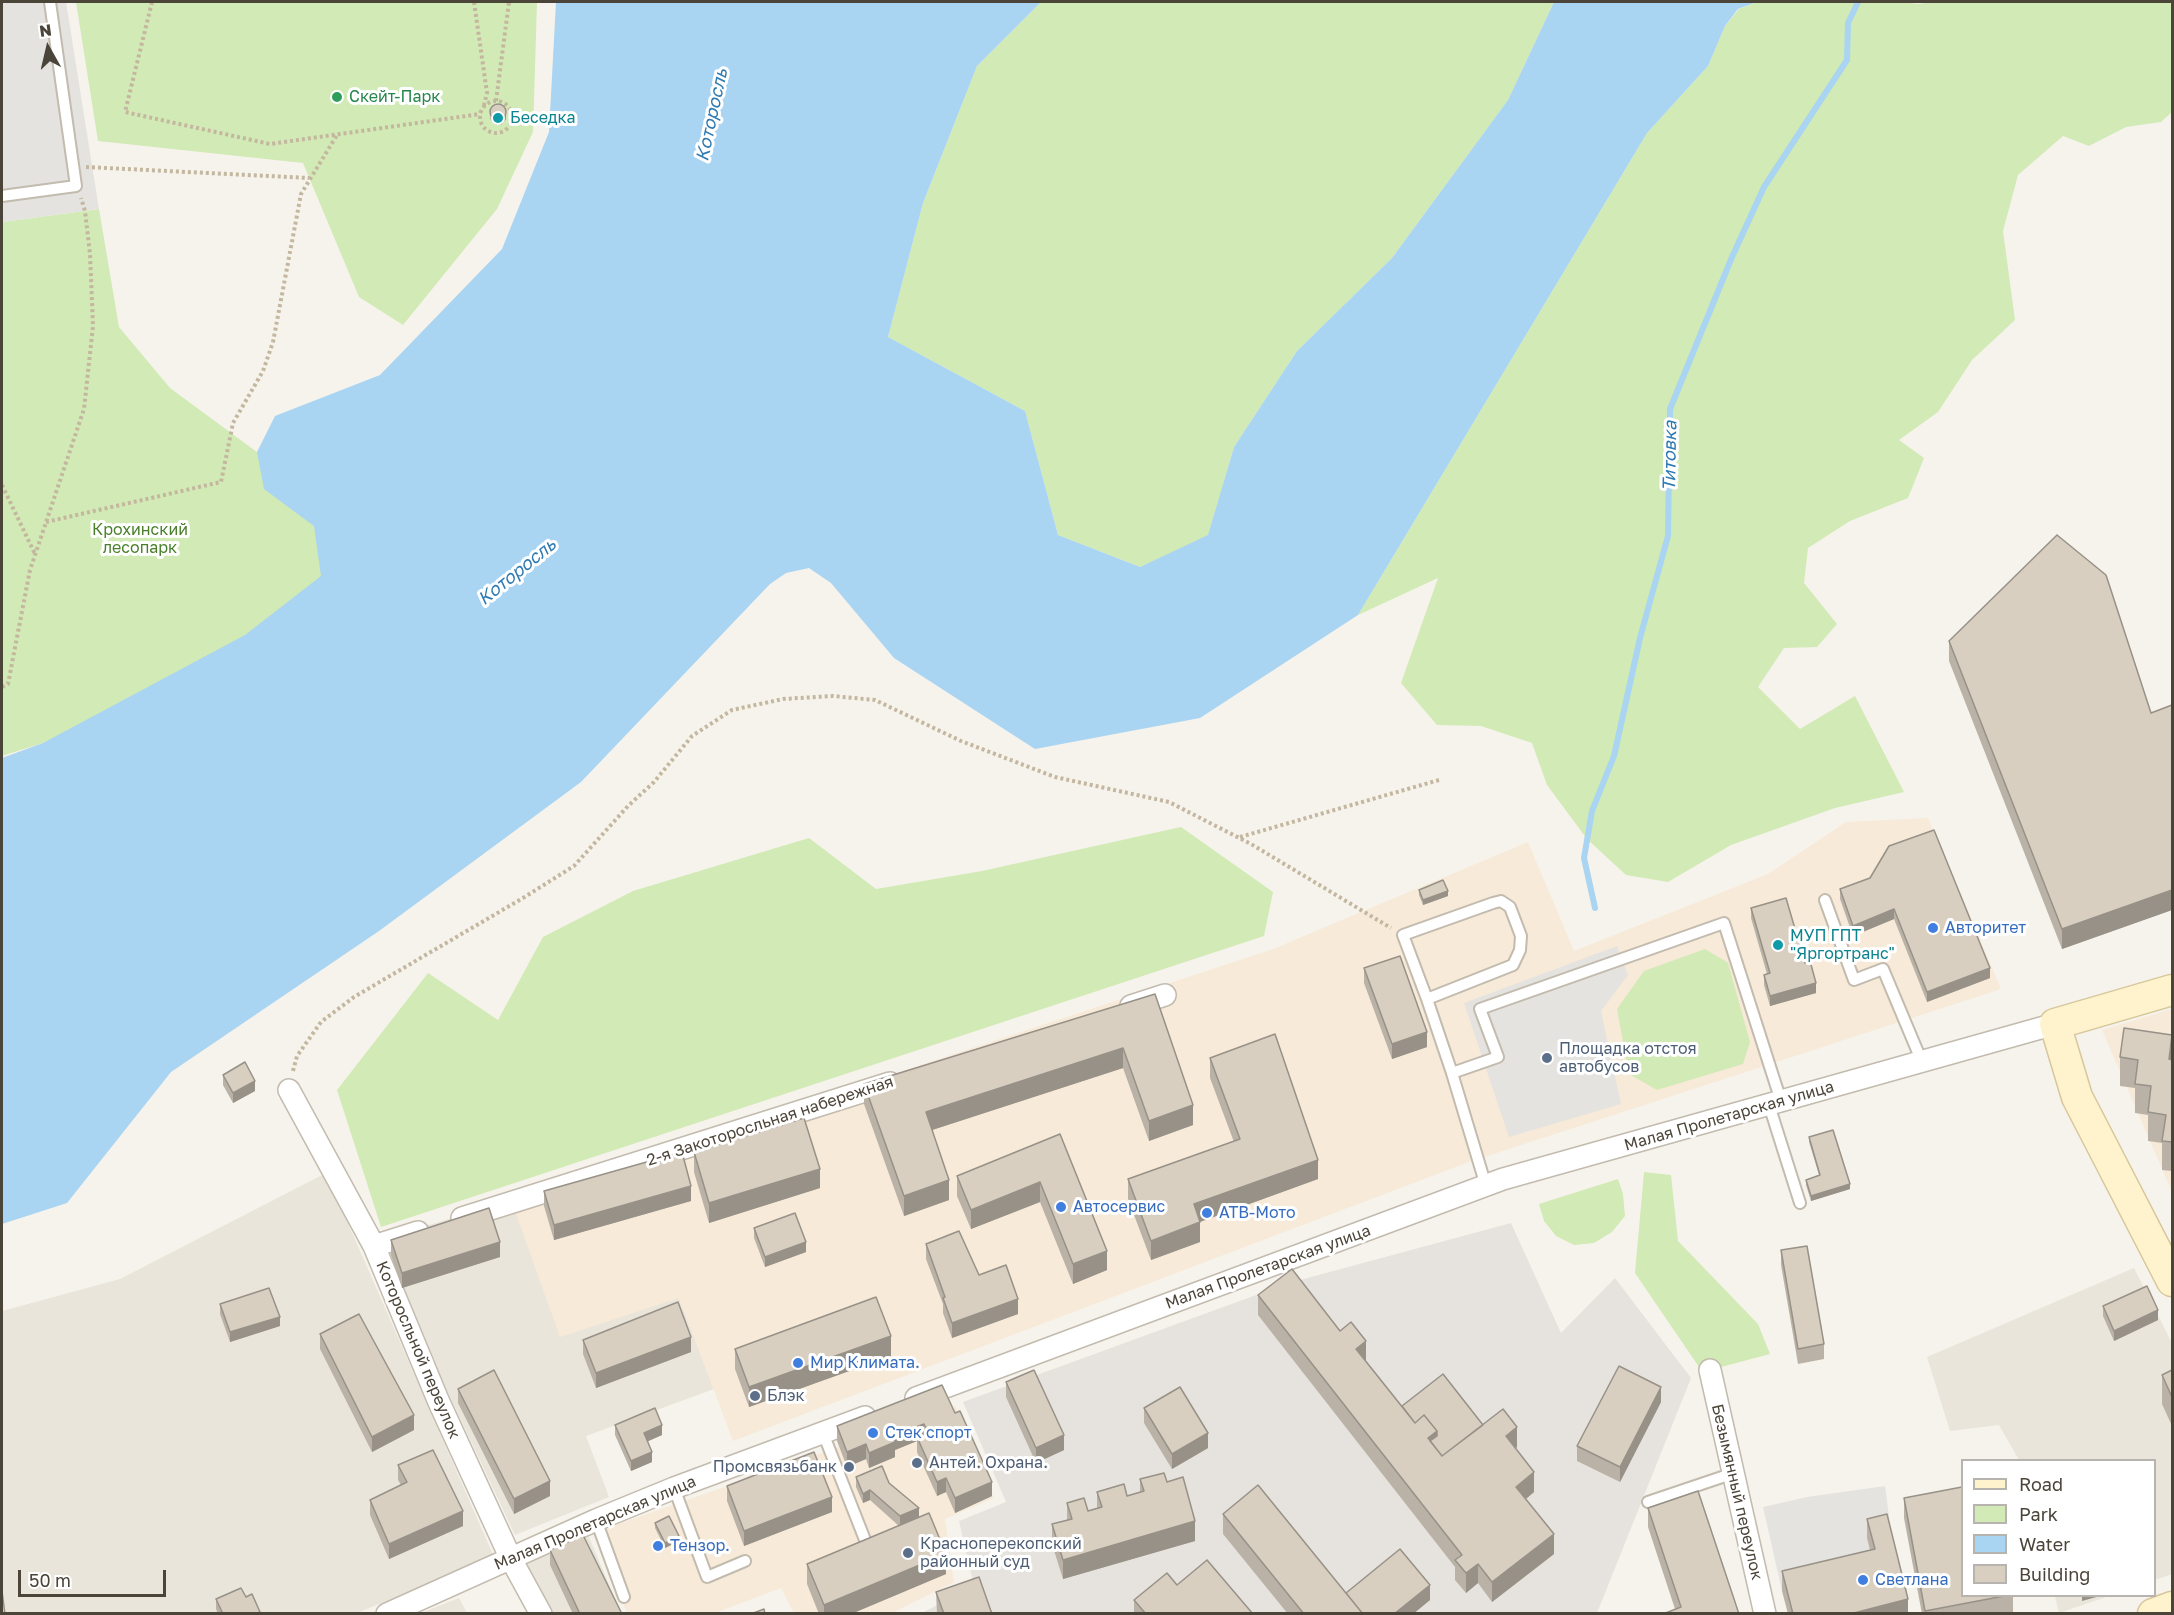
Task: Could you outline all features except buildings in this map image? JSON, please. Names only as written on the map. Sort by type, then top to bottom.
[{"type":"street","name":"Малая Пролетарская улица","points":[[902,1403],[1486,1186],[2172,990]]},
{"type":"street","points":[[1108,1013],[1165,995]]},
{"type":"street","points":[[2055,1024],[2077,1097],[2172,1281]]},
{"type":"street","name":"2-я Закоторосльная набережная","points":[[374,1246],[905,1078]]},
{"type":"street","name":"Которосльной переулок","points":[[289,1090],[374,1246],[438,1400],[511,1559],[541,1614]]},
{"type":"street","name":"Безымянный переулок","points":[[1710,1370],[1765,1614]]},
{"type":"street","name":"Малая Пролетарская улица","points":[[387,1614],[596,1520],[674,1488],[879,1412]]},
{"type":"street","points":[[2153,1614],[2172,1607]]},
{"type":"lane","points":[[2,196],[76,186],[50,2]]},
{"type":"lane","points":[[1825,900],[1854,980],[1883,969],[1922,1062]]},
{"type":"lane","points":[[1427,999],[1513,965],[1520,950],[1521,936],[1510,908],[1502,901],[1403,935],[1452,1073],[1486,1186]]},
{"type":"lane","points":[[1452,1073],[1498,1057],[1480,1010],[1724,923],[1775,1103],[1800,1203]]},
{"type":"lane","points":[[823,1432],[867,1545]]},
{"type":"lane","points":[[1648,1502],[1734,1473]]},
{"type":"lane","points":[[674,1488],[707,1577],[745,1562]]},
{"type":"lane","points":[[596,1520],[624,1597]]},
{"type":"path","points":[[152,2],[125,112],[270,144],[480,114]]},
{"type":"path","points":[[474,2],[486,93],[480,114],[482,125],[495,133],[506,129],[512,120],[510,109],[496,101],[484,105]]},
{"type":"path","points":[[496,101],[509,2]]},
{"type":"path","points":[[46,522],[221,482],[233,423],[263,371],[273,342],[301,194],[337,135]]},
{"type":"path","points":[[74,166],[309,178]]},
{"type":"path","points":[[2,687],[8,684],[30,570],[84,409],[93,326],[90,254],[85,211],[76,186]]},
{"type":"path","points":[[2,485],[35,554]]},
{"type":"path","points":[[289,1090],[297,1056],[321,1022],[354,997],[574,866],[628,806],[654,782],[692,736],[732,710],[783,699],[833,696],[875,700],[961,741],[1055,777],[1169,802],[1239,837],[1403,935]]},
{"type":"path","points":[[1239,837],[1439,780]]},
{"type":"shaded area","points":[[2,2],[66,2],[99,209],[2,222]]},
{"type":"shaded area","points":[[1928,818],[2001,989],[1469,1162],[733,1441],[679,1298],[560,1337],[511,1200],[1273,949],[1528,842],[1574,951],[1768,874],[1846,822]]},
{"type":"shaded area","name":"Площадка отстоя автобусов","points":[[1617,946],[1628,975],[1601,1011],[1621,1104],[1509,1137],[1464,1003]]},
{"type":"shaded area","points":[[2172,1009],[2172,1192],[2102,1030]]},
{"type":"shaded area","points":[[326,1173],[494,1557],[357,1613],[2,1614],[2,1311],[120,1279]]},
{"type":"shaded area","points":[[511,1200],[679,1298],[714,1389],[586,1436],[609,1497],[515,1535],[401,1293],[383,1239]]},
{"type":"shaded area","points":[[1511,1223],[1561,1333],[1615,1278],[1691,1378],[1597,1613],[920,1614],[974,1586],[959,1521],[1006,1502],[963,1402],[1289,1283]]},
{"type":"shaded area","points":[[2134,1268],[2172,1343],[2172,1574],[2156,1580],[2156,1459],[2018,1459],[1999,1425],[1950,1431],[1927,1357]]},
{"type":"shaded area","points":[[955,1406],[994,1498],[945,1519],[954,1582],[892,1613],[794,1613],[781,1588],[715,1613],[627,1613],[593,1533]]},
{"type":"shaded area","points":[[1885,1486],[1889,1516],[1887,1534],[1875,1568],[1782,1591],[1763,1507],[1807,1497]]},
{"type":"shaded area","points":[[589,1537],[621,1613],[551,1613],[525,1562]]},
{"type":"shaded area","points":[[2055,1597],[2106,1597],[2059,1613]]},
{"type":"shaded area","points":[[459,1598],[467,1613],[421,1613]]},
{"type":"green space","points":[[76,2],[537,2],[533,132],[497,209],[403,325],[359,297],[303,163],[98,141]]},
{"type":"green space","points":[[1041,2],[1554,2],[1508,100],[1392,258],[1297,351],[1234,447],[1208,536],[1140,567],[1058,535],[1025,411],[888,337],[923,203],[977,66]]},
{"type":"green space","points":[[1757,2],[1903,2],[1918,4],[1932,2],[2172,2],[2172,112],[2161,122],[2126,127],[2089,146],[2063,136],[2018,175],[2003,231],[2015,320],[1972,360],[1938,412],[1899,440],[1924,458],[1908,498],[1850,521],[1808,548],[1804,583],[1837,624],[1817,647],[1784,648],[1758,687],[1800,729],[1855,696],[1904,792],[1835,808],[1731,845],[1668,882],[1626,875],[1587,839],[1547,785],[1532,743],[1481,726],[1437,725],[1401,683],[1438,578],[1358,615],[1647,133],[1708,66],[1725,26],[1739,9]]},
{"type":"green space","name":"Крохинский лесопарк","points":[[99,209],[119,327],[170,388],[322,500],[333,571],[185,679],[43,743],[2,756],[2,222]]},
{"type":"green space","points":[[1181,827],[1273,892],[1264,936],[381,1227],[337,1090],[428,973],[498,1020],[543,937],[633,891],[809,838],[876,889],[982,871]]},
{"type":"green space","points":[[1705,949],[1728,963],[1750,1042],[1743,1064],[1657,1090],[1629,1074],[1617,1009],[1644,971]]},
{"type":"green space","points":[[1644,1172],[1671,1175],[1678,1241],[1758,1324],[1770,1354],[1710,1370],[1701,1370],[1635,1273]]},
{"type":"green space","points":[[1618,1179],[1623,1194],[1625,1216],[1612,1232],[1594,1243],[1574,1245],[1556,1236],[1544,1221],[1539,1204]]},
{"type":"water","name":"Которосль","points":[[556,2],[1041,2],[977,66],[923,203],[888,337],[1025,411],[1058,535],[1140,567],[1208,535],[1234,447],[1297,351],[1392,258],[1508,100],[1554,2],[1757,2],[1738,9],[1725,26],[1708,66],[1647,133],[1358,615],[1200,718],[1035,749],[894,658],[831,583],[809,568],[786,573],[770,584],[581,782],[379,931],[171,1072],[67,1203],[2,1224],[2,758],[43,743],[245,635],[321,576],[314,526],[264,489],[257,452],[275,416],[380,375],[502,249],[549,132]]},
{"type":"waterway","name":"Титовка","points":[[1595,908],[1584,858],[1592,811],[1614,756],[1640,638],[1668,536],[1670,409],[1732,257],[1764,187],[1847,60],[1848,23],[1858,2]]},
{"type":"place","name":"Скейт-Парк","points":[[337,97]]},
{"type":"place","name":"Беседка","points":[[498,118]]},
{"type":"place","name":"Авторитет","points":[[1933,928]]},
{"type":"place","name":"МУП ГПТ \"Яргортранс\"","points":[[1778,945]]},
{"type":"place","name":"Площадка отстоя автобусов","points":[[1547,1058]]},
{"type":"place","name":"Автосервис","points":[[1061,1207]]},
{"type":"place","name":"АТВ-Мото","points":[[1207,1213]]},
{"type":"place","name":"Мир Климата.","points":[[798,1363]]},
{"type":"place","name":"Блэк","points":[[755,1396]]},
{"type":"place","name":"Стек спорт","points":[[873,1433]]},
{"type":"place","name":"Антей. Охрана.","points":[[917,1463]]},
{"type":"place","name":"Промсвязьбанк","points":[[849,1467]]},
{"type":"place","name":"Тензор.","points":[[658,1546]]},
{"type":"place","name":"Красноперекопский районный суд","points":[[908,1553]]},
{"type":"place","name":"Светлана","points":[[1863,1580]]}]
